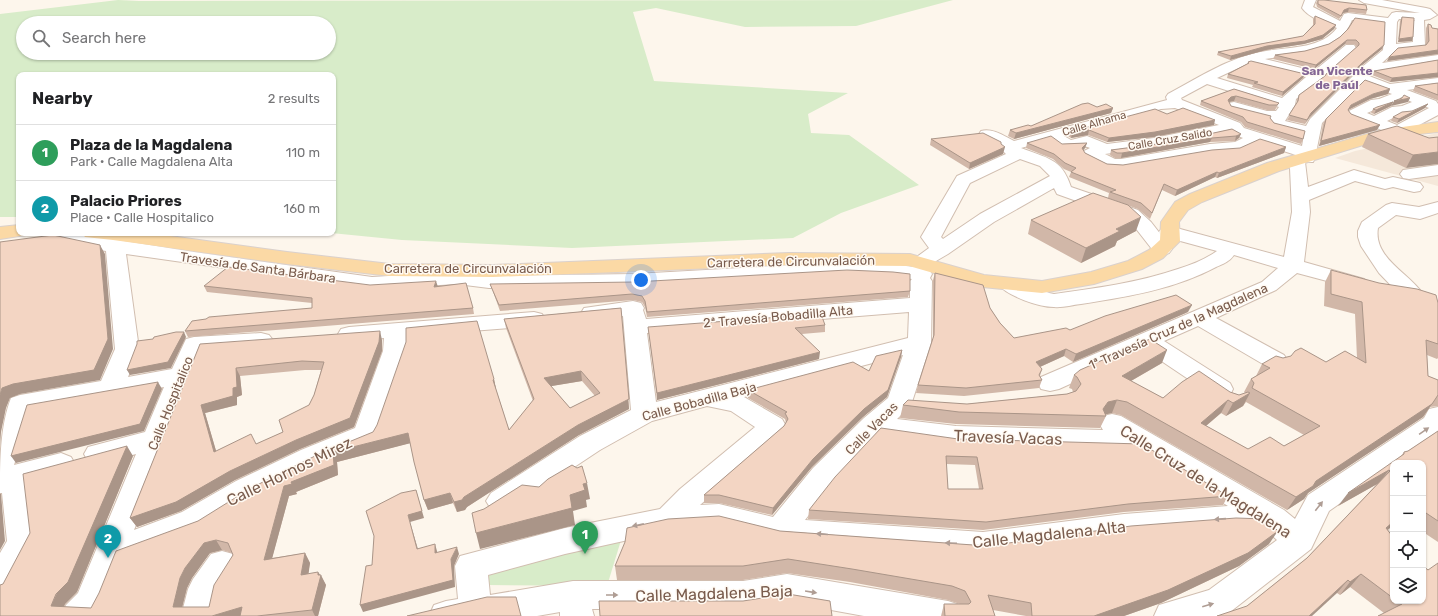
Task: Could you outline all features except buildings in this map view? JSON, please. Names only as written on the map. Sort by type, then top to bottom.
[{"type":"main road","points":[[1165,241],[1170,222],[1181,206],[1191,201],[1273,167],[1303,157],[1397,131],[1438,127]]},
{"type":"main road","points":[[0,233],[16,231]]},
{"type":"main road","name":"Carretera de Circunvalación","points":[[128,236],[287,258],[390,270],[493,271],[789,259],[910,260],[921,280],[982,281],[1042,287],[1094,278],[1135,265],[1156,254],[1165,241]]},
{"type":"street","points":[[1311,0],[1307,8],[1312,12],[1344,27]]},
{"type":"street","points":[[1303,157],[1238,130],[1235,126],[1176,103],[1173,97],[1206,79],[1250,59],[1324,43],[1332,39],[1344,27],[1348,16],[1394,19],[1426,17],[1431,15],[1422,16],[1369,2]]},
{"type":"street","points":[[1422,16],[1431,52]]},
{"type":"street","points":[[1293,266],[1301,212],[1298,168],[1315,122],[1365,76],[1394,19]]},
{"type":"street","points":[[1324,43],[1378,52],[1416,54],[1414,52],[1431,52]]},
{"type":"street","points":[[1282,115],[1289,98],[1318,76],[1350,48]]},
{"type":"street","points":[[1365,76],[1431,52]]},
{"type":"street","points":[[1250,59],[1318,76]]},
{"type":"street","points":[[1365,76],[1438,70]]},
{"type":"street","points":[[1421,72],[1438,81]]},
{"type":"street","points":[[1365,76],[1386,88],[1438,107]]},
{"type":"street","points":[[1206,79],[1282,115],[1312,132]]},
{"type":"street","points":[[1359,97],[1386,88],[1438,81]]},
{"type":"street","points":[[1438,94],[1381,104],[1376,103],[1354,114],[1375,121],[1397,131],[1438,107]]},
{"type":"street","points":[[1375,121],[1397,110],[1404,111],[1412,98]]},
{"type":"street","name":"Calle Alhama","points":[[941,250],[931,237],[963,180],[1015,150],[1049,136],[1160,105],[1176,103]]},
{"type":"street","points":[[1234,106],[1266,115],[1282,115]]},
{"type":"street","name":"Calle Cruz Salido","points":[[1105,149],[1181,139],[1235,126]]},
{"type":"street","points":[[986,134],[1015,150],[1047,164],[1056,170],[1063,190],[1131,214],[1144,226],[1165,241],[1229,248],[1372,287],[1422,297],[1391,275],[1374,252],[1368,238],[1369,226],[1392,209],[1420,213],[1438,207]]},
{"type":"street","points":[[1049,136],[1068,145],[1087,141],[1105,149]]},
{"type":"street","points":[[1105,149],[1090,154],[1112,164],[1121,164],[1210,149],[1238,147],[1257,137]]},
{"type":"street","points":[[1300,198],[1354,175],[1385,184],[1412,181],[1438,170]]},
{"type":"street","points":[[921,280],[941,250],[986,218],[1059,178]]},
{"type":"street","name":"Travesía de Santa Bárbara","points":[[65,236],[67,238],[115,246],[372,283],[457,278],[488,282],[634,280],[846,268],[892,270],[921,280]]},
{"type":"street","points":[[111,388],[127,349],[115,246]]},
{"type":"street","points":[[1009,284],[1038,298],[1054,301],[1123,291],[1161,282],[1198,269],[1223,256],[1229,248]]},
{"type":"street","name":"1ª Travesía Cruz de la Magdalena","points":[[1048,393],[1146,340],[1269,286],[1293,266]]},
{"type":"street","name":"2ª Travesía Bobadilla Alta","points":[[575,315],[921,280]]},
{"type":"street","name":"Calle Vacas","points":[[778,531],[823,476],[873,425],[910,403],[919,343],[921,280]]},
{"type":"street","points":[[634,310],[644,414]]},
{"type":"street","points":[[323,336],[552,317]]},
{"type":"street","points":[[1198,317],[1276,361]]},
{"type":"street","name":"Calle Hornos Mirez","points":[[112,551],[169,531],[192,521],[246,489],[311,457],[366,434],[395,350],[396,331]]},
{"type":"street","name":"Calle Hospitalico","points":[[78,616],[90,602],[112,551],[155,439],[194,344],[285,338]]},
{"type":"street","points":[[1146,340],[1233,397]]},
{"type":"street","name":"Calle Bobadilla Baja","points":[[485,512],[590,443],[644,414],[919,343]]},
{"type":"street","points":[[0,466],[20,404],[181,376]]},
{"type":"street","points":[[669,519],[690,497],[772,426],[738,404],[709,398]]},
{"type":"street","points":[[1171,616],[1218,602],[1300,540],[1318,503],[1433,425],[1438,416]]},
{"type":"street","name":"Calle Cruz de la Magdalena","points":[[1112,423],[1273,520],[1300,540]]},
{"type":"street","name":"Travesía Vacas","points":[[873,425],[956,436],[1144,441]]},
{"type":"street","points":[[0,481],[155,439]]},
{"type":"street","points":[[0,481],[15,484],[22,542],[0,583]]},
{"type":"street","name":"Calle Magdalena Alta","points":[[461,614],[471,566],[565,541],[669,519],[719,516],[778,531],[862,538],[983,545],[1124,526],[1228,518],[1273,520]]},
{"type":"street","points":[[198,616],[204,588],[222,564]]},
{"type":"street","name":"Calle Magdalena Baja","points":[[461,614],[743,595],[787,588],[948,616]]},
{"type":"shaded area","points":[[1438,133],[1438,186],[1335,158],[1355,151]]},
{"type":"green space","points":[[118,0],[953,0],[856,26],[745,27],[656,8],[633,12],[654,81],[848,93],[808,114],[811,133],[849,135],[919,185],[841,213],[793,238],[572,248],[402,240],[336,233],[336,72],[16,72],[16,217],[0,217],[0,14]]},
{"type":"green space","points":[[622,537],[607,586],[487,585],[485,571]]},
{"type":"place","name":"Plaza de la Magdalena","points":[[585,554]]},
{"type":"place","name":"Palacio Priores","points":[[108,558]]},
{"type":"district","name":"San Vicente de Paúl","points":[[1337,78]]}]
